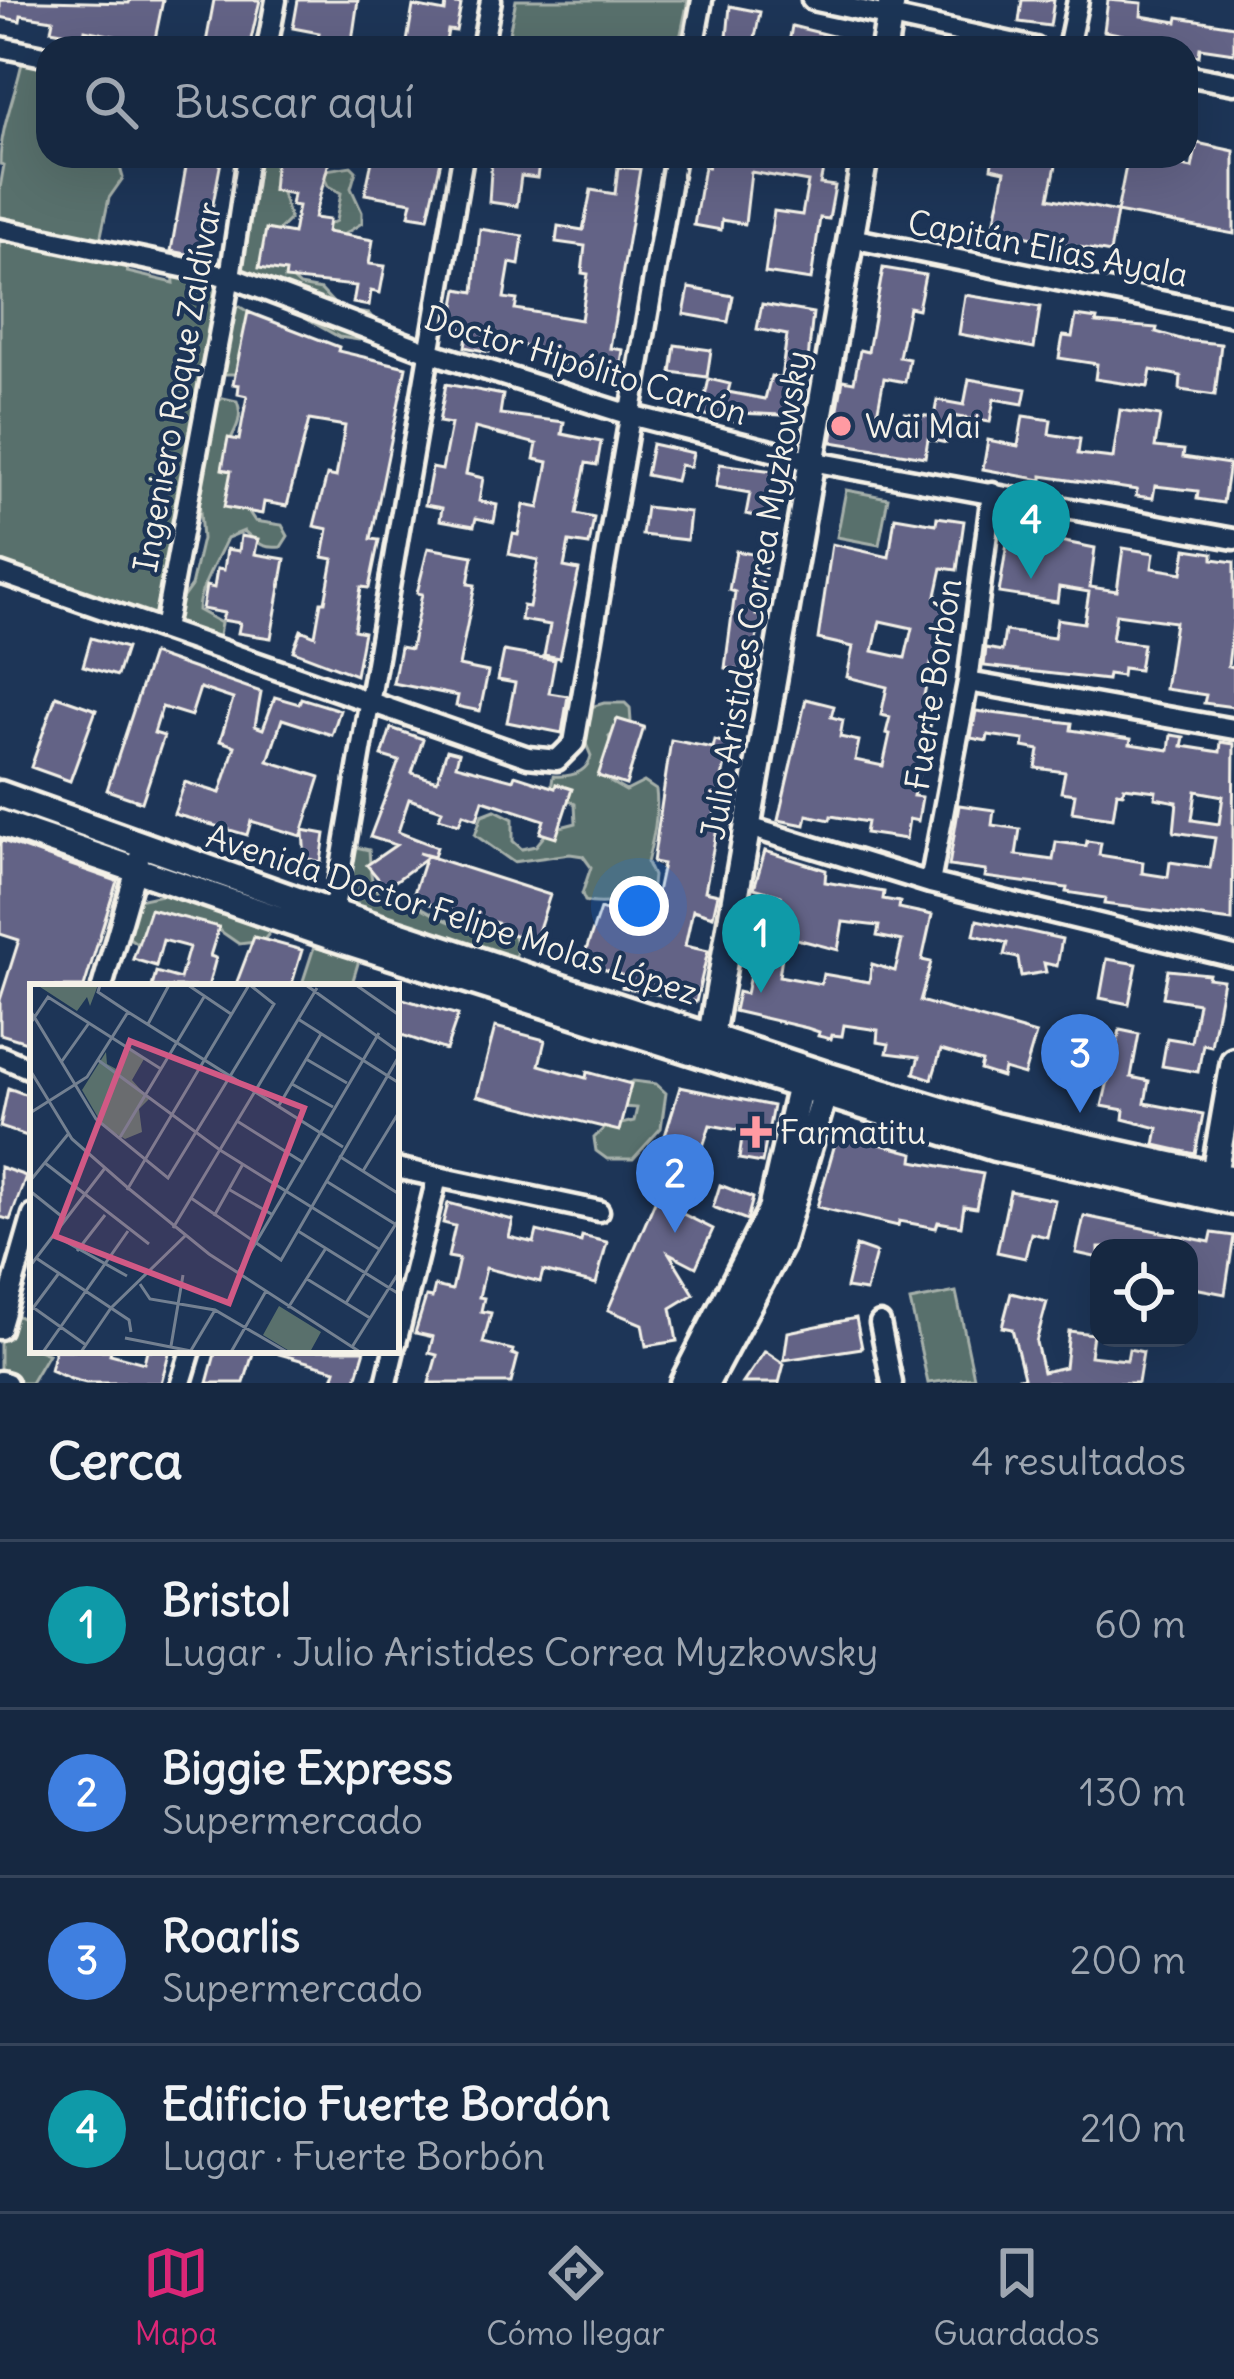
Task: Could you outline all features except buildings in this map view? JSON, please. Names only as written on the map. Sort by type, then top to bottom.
[{"type":"main road","name":"Julio Aristides Correa Myzkowsky","points":[[710,1045],[863,168]]},
{"type":"main road","name":"Avenida Doctor Felipe Molas López","points":[[0,794],[140,858],[331,925],[710,1045],[995,1148],[1234,1202]]},
{"type":"main road","name":"Avenida Doctor Felipe Molas López","points":[[0,823],[140,858]]},
{"type":"main road","points":[[1111,1174],[1131,1171],[1193,1184],[1224,1177],[1234,1061]]},
{"type":"main road","name":"Avenida Doctor Felipe Molas López","points":[[814,1081],[1224,1177]]},
{"type":"main road","points":[[683,1383],[772,1210],[814,1081]]},
{"type":"main road","points":[[706,1383],[786,1232],[814,1081]]},
{"type":"street","points":[[268,36],[276,0]]},
{"type":"street","points":[[484,36],[491,0]]},
{"type":"street","points":[[695,36],[701,0]]},
{"type":"street","points":[[812,0],[891,9],[991,36]]},
{"type":"street","points":[[1070,36],[1078,0]]},
{"type":"street","points":[[0,47],[36,54]]},
{"type":"street","points":[[1198,78],[1234,84]]},
{"type":"street","name":"Ingeniero Roque Zaldívar","points":[[164,629],[246,168]]},
{"type":"street","points":[[331,925],[461,168]]},
{"type":"street","points":[[0,573],[529,757],[557,760],[574,743],[673,168]]},
{"type":"street","name":"Doctor Hipólito Carrón","points":[[0,229],[230,277],[429,352],[630,416],[811,460],[1234,539]]},
{"type":"street","name":"Capitán Elías Ayala","points":[[851,238],[1234,316]]},
{"type":"street","name":"Fuerte Borbón","points":[[930,883],[968,682],[992,493]]},
{"type":"street","points":[[968,682],[1234,729]]},
{"type":"street","points":[[749,826],[930,883],[1234,957]]},
{"type":"street","points":[[103,984],[140,858]]},
{"type":"street","points":[[0,1056],[30,1069]]},
{"type":"street","points":[[399,1169],[599,1211]]},
{"type":"street","points":[[399,1331],[437,1178]]},
{"type":"street","points":[[0,1329],[30,1224]]},
{"type":"street","points":[[0,1246],[21,1253]]},
{"type":"street","points":[[880,1323],[892,1383]]},
{"type":"street","points":[[181,1383],[190,1353]]},
{"type":"street","points":[[386,1383],[394,1353]]},
{"type":"green space","points":[[516,0],[688,0],[680,36],[508,36]]},
{"type":"green space","points":[[23,58],[36,60],[36,168],[120,168],[123,178],[109,198],[100,240],[124,247],[130,264],[127,272],[174,283],[173,271],[216,273],[227,299],[250,313],[253,324],[237,374],[207,374],[198,396],[164,613],[151,618],[98,597],[0,573],[0,188],[4,165],[0,164]]},
{"type":"green space","points":[[280,168],[278,180],[290,219],[276,233],[289,276],[300,286],[321,290],[340,310],[369,314],[374,320],[371,334],[359,340],[339,337],[237,280],[236,170]]},
{"type":"green space","points":[[326,170],[356,171],[351,188],[362,223],[343,235],[303,236],[336,221],[341,193],[328,186]]},
{"type":"green space","points":[[223,398],[237,401],[239,407],[238,424],[227,446],[243,503],[255,521],[282,525],[288,536],[281,547],[261,544],[244,531],[227,538],[198,610],[221,623],[219,636],[200,643],[179,639],[170,615],[191,586],[202,539],[197,471],[212,405]]},
{"type":"green space","points":[[846,490],[888,498],[879,545],[837,537]]},
{"type":"green space","points":[[604,703],[625,703],[630,708],[631,722],[609,737],[614,755],[610,782],[626,791],[644,782],[656,790],[657,809],[647,863],[653,876],[651,895],[599,903],[585,901],[582,894],[591,867],[583,856],[513,862],[475,835],[482,815],[495,810],[513,819],[513,841],[522,849],[536,846],[549,830],[576,823],[575,804],[551,790],[553,776],[576,773],[591,756],[586,744],[573,743],[559,729],[571,713]]},
{"type":"green space","points":[[356,847],[369,850],[374,885],[388,901],[408,902],[460,925],[508,929],[516,946],[512,965],[339,902],[350,851]]},
{"type":"green space","points":[[166,894],[268,921],[272,930],[263,941],[239,944],[216,928],[185,924],[142,947],[125,935],[133,901]]},
{"type":"green space","points":[[314,947],[359,960],[352,984],[302,984]]},
{"type":"green space","points":[[626,1084],[656,1084],[666,1093],[661,1128],[633,1159],[607,1159],[596,1151],[594,1138],[604,1128],[634,1121],[637,1108],[623,1107]]},
{"type":"green space","points":[[956,1292],[974,1377],[928,1383],[910,1301]]},
{"type":"green space","points":[[18,1316],[27,1321],[30,1353],[48,1354],[31,1383],[8,1383],[0,1372],[0,1323]]},
{"type":"place","name":"Wai Mai","points":[[841,426]]},
{"type":"place","name":"Edificio Fuerte Bordón","points":[[1031,579]]},
{"type":"place","name":"Bristol","points":[[761,993]]},
{"type":"place","name":"Roarlis","points":[[1080,1113]]},
{"type":"place","name":"Farmatitu","points":[[756,1132]]},
{"type":"place","name":"Biggie Express","points":[[675,1233]]}]
